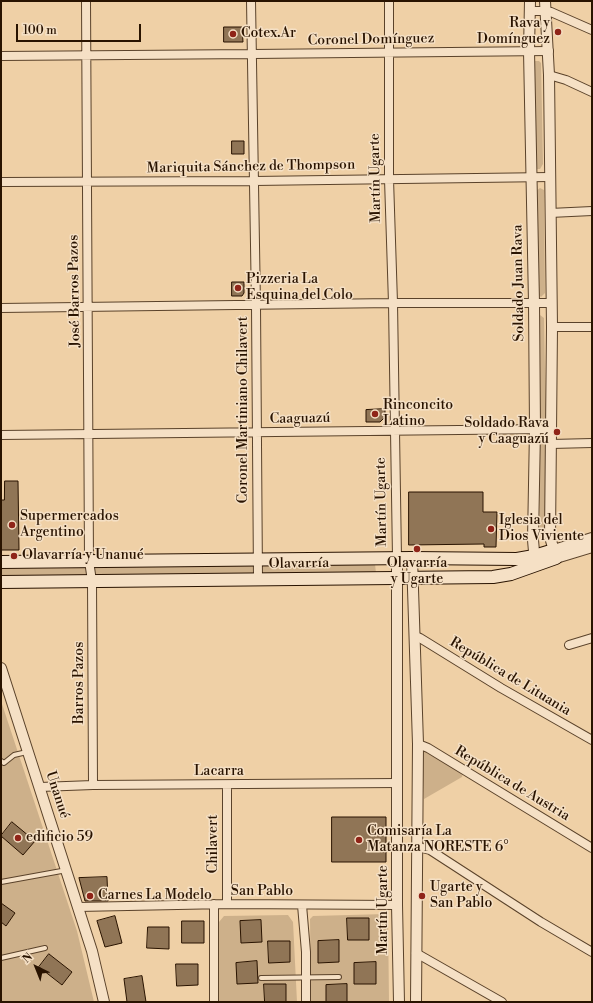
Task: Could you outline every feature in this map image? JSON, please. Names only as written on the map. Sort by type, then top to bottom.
[{"type":"main road","name":"Olavarría","points":[[1,582],[493,577],[501,576],[555,554]]},
{"type":"main road","name":"Olavarría","points":[[1,562],[397,558],[517,559],[535,561]]},
{"type":"street","name":"José Barros Pazos","points":[[86,1],[89,307],[89,561],[92,582]]},
{"type":"street","name":"Coronel Martiniano Chilavert","points":[[251,1],[256,306],[258,580]]},
{"type":"street","name":"Martín Ugarte","points":[[390,1],[390,178],[397,558],[397,905],[399,1002]]},
{"type":"street","points":[[530,6],[545,6],[592,30]]},
{"type":"street","name":"Soldado Juan Rava","points":[[530,6],[529,51],[535,429],[533,540],[535,561]]},
{"type":"street","points":[[545,6],[550,75],[552,327],[550,537],[555,554]]},
{"type":"street","name":"Coronel Domínguez","points":[[1,56],[548,51]]},
{"type":"street","points":[[550,75],[566,80],[592,92]]},
{"type":"street","name":"Mariquita Sánchez de Thompson","points":[[1,182],[254,181],[550,177]]},
{"type":"street","points":[[550,213],[592,211]]},
{"type":"street","points":[[1,308],[256,306],[393,303],[551,303]]},
{"type":"street","points":[[552,327],[592,327]]},
{"type":"street","name":"Caaguazú","points":[[1,435],[257,433],[551,428]]},
{"type":"street","points":[[551,444],[592,443]]},
{"type":"street","name":"Olavarría","points":[[555,554],[592,538]]},
{"type":"street","name":"Olavarría","points":[[555,554],[592,547]]},
{"type":"street","points":[[412,558],[418,744],[416,1002]]},
{"type":"street","name":"Barros Pazos","points":[[92,582],[94,785]]},
{"type":"street","name":"República de Lituania","points":[[415,636],[501,688],[592,740]]},
{"type":"street","points":[[569,645],[592,638]]},
{"type":"street","name":"Unanué","points":[[1,668],[92,951],[104,1002]]},
{"type":"street","name":"República de Austria","points":[[418,744],[428,748],[592,848]]},
{"type":"street","name":"Lacarra","points":[[40,787],[94,785],[397,783]]},
{"type":"street","name":"Chilavert","points":[[227,785],[227,904]]},
{"type":"street","points":[[418,847],[430,850],[541,922],[592,952]]},
{"type":"street","points":[[214,904],[214,1002]]},
{"type":"street","name":"San Pablo","points":[[78,907],[214,904],[397,905]]},
{"type":"street","points":[[302,905],[306,952],[306,1002]]},
{"type":"street","points":[[416,953],[502,1002]]},
{"type":"lane","points":[[1,760],[4,763],[14,755],[28,752]]},
{"type":"lane","points":[[1,882],[67,870]]},
{"type":"lane","points":[[1,958],[45,948]]},
{"type":"lane","points":[[261,978],[339,977]]},
{"type":"shaded area","points":[[535,61],[539,61],[541,63],[543,164],[540,169],[537,169],[535,165]]},
{"type":"shaded area","points":[[540,188],[544,190],[545,293],[541,297],[538,294],[536,191]]},
{"type":"shaded area","points":[[540,315],[544,318],[546,420],[543,423],[539,420],[538,317]]},
{"type":"shaded area","points":[[542,439],[545,440],[546,443],[546,534],[544,535],[540,532],[539,444]]},
{"type":"shaded area","points":[[375,564],[376,573],[1,577],[1,569]]},
{"type":"shaded area","points":[[1,701],[77,931],[94,1002],[1,1002],[1,922],[6,926],[15,913],[1,903],[1,836],[23,855],[12,822],[1,835]],"holes":[[[49,955],[72,972],[62,985],[39,967]]]},
{"type":"shaded area","points":[[425,752],[463,773],[462,777],[424,799],[422,753]]},
{"type":"shaded area","points":[[386,914],[388,917],[389,1002],[311,1002],[310,919],[313,916]]},
{"type":"shaded area","points":[[288,915],[293,922],[297,1002],[219,1002],[219,922],[224,916]]},
{"type":"building","name":"Cotex.Ar","points":[[224,27],[242,27],[243,42],[224,42]]},
{"type":"building","points":[[232,141],[244,141],[244,154],[232,154]]},
{"type":"building","name":"Pizzeria La Esquina del Colo","points":[[232,282],[244,282],[244,293],[242,296],[232,296]]},
{"type":"building","name":"Rinconcito Latino","points":[[385,409],[385,417],[380,422],[366,422],[366,410]]},
{"type":"building","name":"Supermercados Argentino","points":[[5,481],[18,481],[19,550],[1,550],[1,500],[4,500]]},
{"type":"building","points":[[409,492],[483,492],[483,512],[497,512],[496,547],[484,547],[484,544],[409,545]]},
{"type":"building","name":"Comisaría La Matanza NORESTE 6°","points":[[332,817],[386,817],[386,862],[332,862]]},
{"type":"building","name":"edificio 59","points":[[12,822],[35,841],[23,855],[1,836]]},
{"type":"building","points":[[107,877],[108,901],[85,901],[79,878]]},
{"type":"building","points":[[1,903],[15,913],[6,926],[1,922]]},
{"type":"building","points":[[115,916],[122,943],[105,947],[97,921]]},
{"type":"building","points":[[347,918],[369,918],[369,940],[348,940]]},
{"type":"building","points":[[261,920],[262,942],[241,943],[240,921]]},
{"type":"building","points":[[182,921],[204,921],[204,943],[182,943]]},
{"type":"building","points":[[148,927],[169,927],[169,949],[147,948]]},
{"type":"building","points":[[339,940],[339,962],[318,963],[318,941]]},
{"type":"building","points":[[268,941],[290,941],[290,962],[269,963]]},
{"type":"building","points":[[49,954],[72,972],[62,985],[39,967]]},
{"type":"building","points":[[257,961],[258,983],[237,984],[236,963]]},
{"type":"building","points":[[376,962],[376,984],[354,984],[354,963]]},
{"type":"building","points":[[176,964],[198,964],[198,985],[177,986]]},
{"type":"building","points":[[142,976],[146,1002],[127,1002],[124,979]]},
{"type":"building","points":[[264,984],[286,984],[286,1002],[265,1002]]},
{"type":"building","points":[[347,984],[347,1002],[326,1002],[326,985]]},
{"type":"place","name":"Rava y Domínguez","points":[[558,32]]},
{"type":"place","name":"Cotex.Ar","points":[[233,34]]},
{"type":"place","name":"Pizzeria La Esquina del Colo","points":[[238,288]]},
{"type":"place","name":"Rinconcito Latino","points":[[375,414]]},
{"type":"place","name":"Soldado Rava y Caaguazú","points":[[557,432]]},
{"type":"place","name":"Supermercados Argentino","points":[[12,525]]},
{"type":"place","name":"Iglesia del Dios Viviente","points":[[491,529]]},
{"type":"place","name":"Olavarría y Ugarte","points":[[417,549]]},
{"type":"place","name":"Olavarría y Unanué","points":[[14,556]]},
{"type":"place","name":"edificio 59","points":[[18,838]]},
{"type":"place","name":"Comisaría La Matanza NORESTE 6°","points":[[359,840]]},
{"type":"place","name":"Carnes La Modelo","points":[[90,896]]},
{"type":"place","name":"Ugarte y San Pablo","points":[[422,896]]}]
